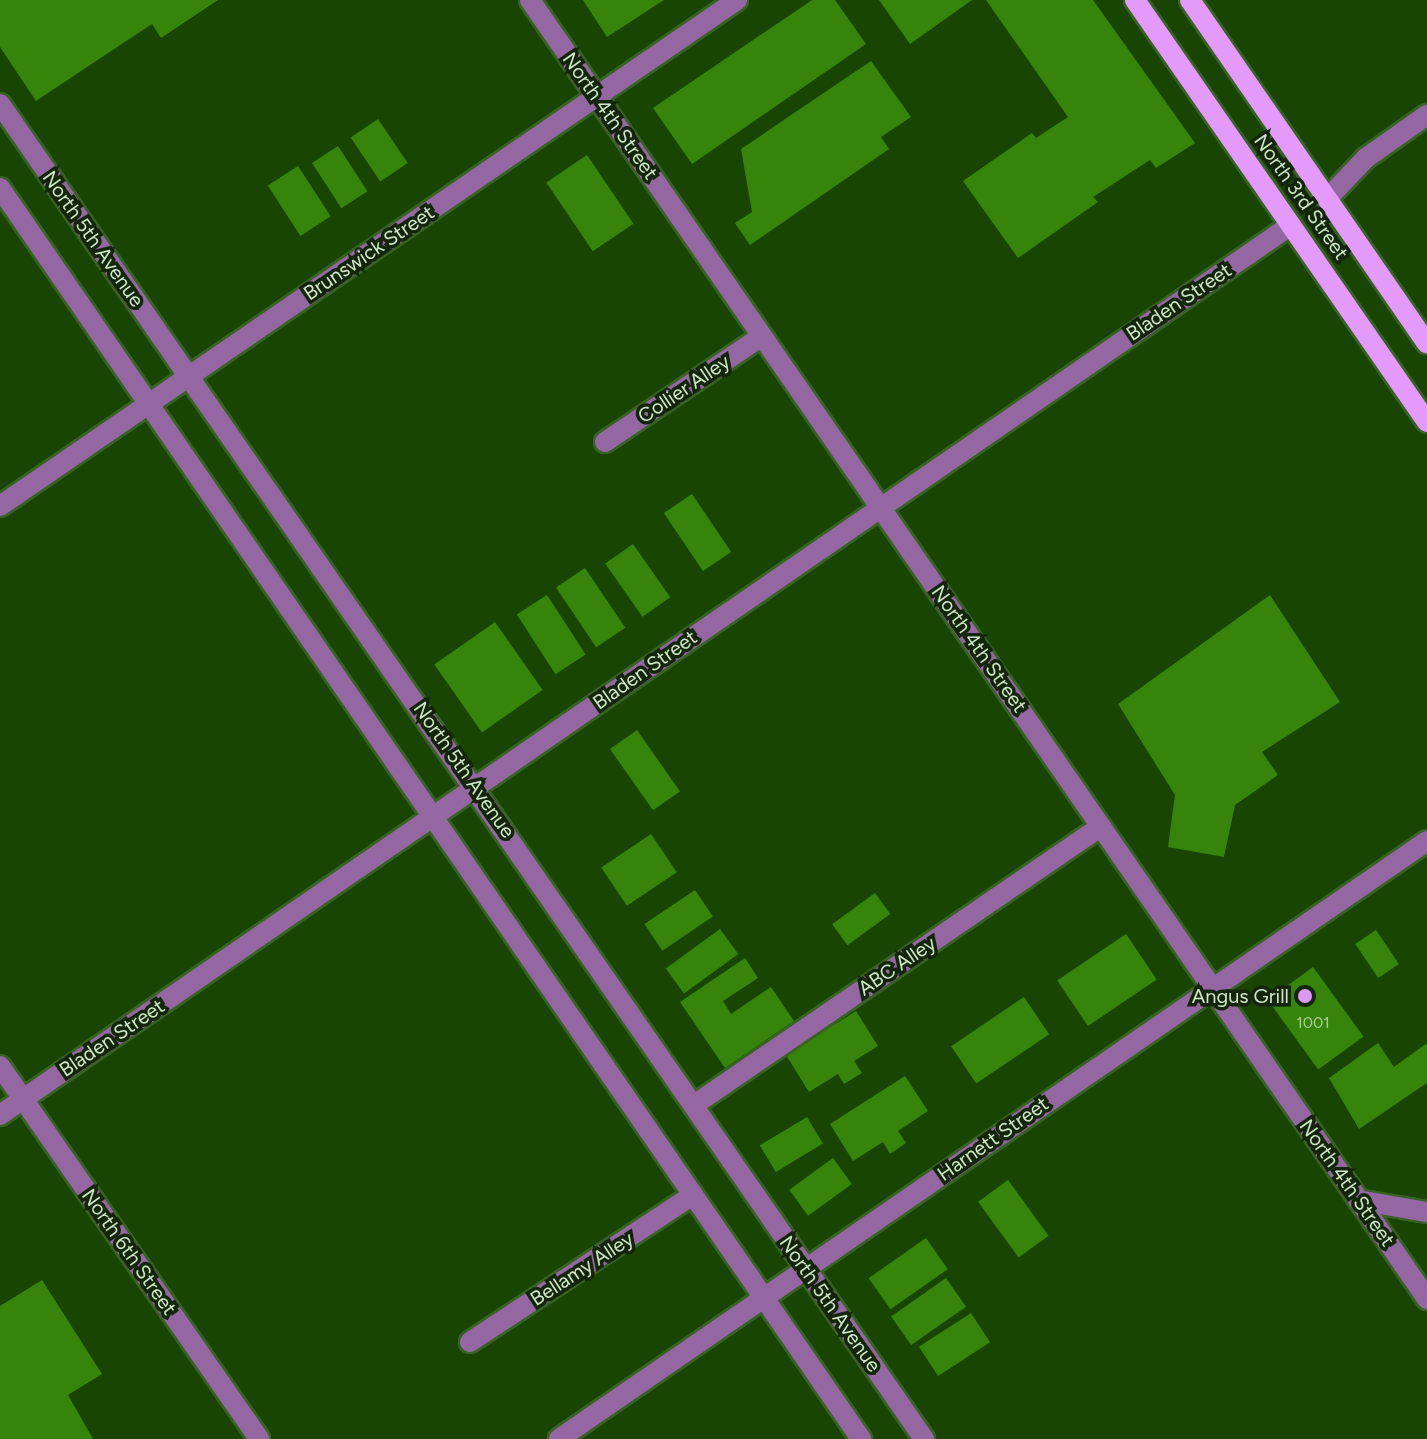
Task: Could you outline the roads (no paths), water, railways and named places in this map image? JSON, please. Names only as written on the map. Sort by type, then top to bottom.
[{"type":"main road","name":"North 3rd Street","points":[[1135,0],[1427,422]]},
{"type":"main road","name":"North 3rd Street","points":[[1190,0],[1427,343]]},
{"type":"street","name":"North 4th Street","points":[[530,0],[1427,1299]]},
{"type":"street","name":"Brunswick Street","points":[[0,506],[737,0]]},
{"type":"street","name":"North 5th Avenue","points":[[0,104],[476,787],[924,1439]]},
{"type":"street","points":[[1327,199],[1366,158],[1427,115]]},
{"type":"street","points":[[0,188],[430,819],[861,1439]]},
{"type":"street","name":"Bladen Street","points":[[0,1115],[1291,225]]},
{"type":"street","name":"Collier Alley","points":[[605,442],[762,336]]},
{"type":"street","name":"ABC Alley","points":[[694,1105],[1101,826]]},
{"type":"street","name":"Harnett Street","points":[[559,1439],[1427,841]]},
{"type":"street","name":"North 6th Street","points":[[0,1066],[259,1439]]},
{"type":"street","name":"Bellamy Alley","points":[[470,1342],[693,1195]]},
{"type":"street","points":[[1358,1200],[1427,1212]]},
{"type":"place","name":"Angus Grill","points":[[1305,996]]}]
